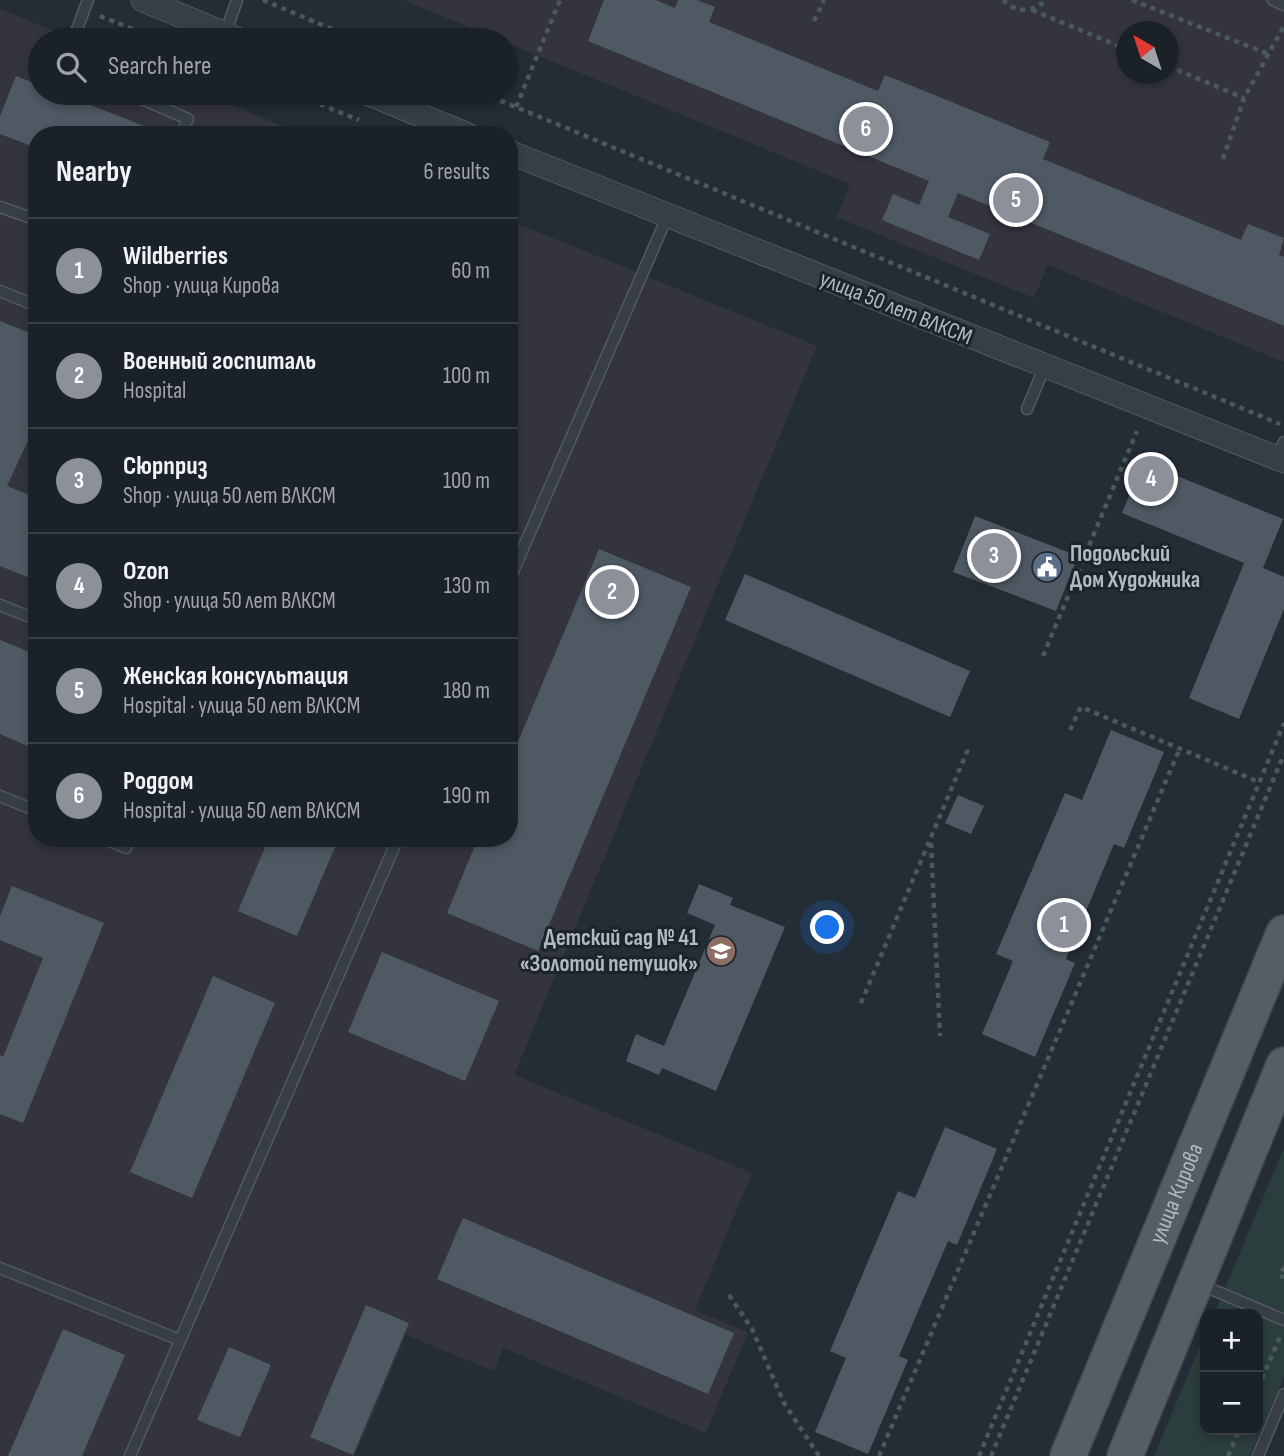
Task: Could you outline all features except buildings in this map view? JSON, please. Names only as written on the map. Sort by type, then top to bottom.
[{"type":"main road","name":"улица Кирова","points":[[1068,1456],[1284,933]]},
{"type":"main road","points":[[1125,1456],[1198,1284],[1284,1065]]},
{"type":"street","points":[[143,0],[210,28]]},
{"type":"street","points":[[396,105],[446,126]]},
{"type":"street","name":"улица 50 лет ВЛКСМ","points":[[518,156],[1045,366],[1282,454]]},
{"type":"lane","points":[[233,28],[237,0]]},
{"type":"lane","points":[[1273,0],[1284,5]]},
{"type":"lane","points":[[78,28],[87,5]]},
{"type":"lane","points":[[156,105],[188,119],[185,126]]},
{"type":"lane","points":[[0,207],[28,217]]},
{"type":"lane","points":[[518,560],[667,217]]},
{"type":"lane","points":[[0,291],[28,302]]},
{"type":"lane","points":[[1027,409],[1045,366]]},
{"type":"lane","points":[[0,605],[28,617]]},
{"type":"lane","points":[[0,796],[28,807]]},
{"type":"lane","points":[[130,1456],[394,847]]},
{"type":"lane","points":[[0,1268],[180,1340]]},
{"type":"lane","points":[[1198,1284],[1284,1320]]},
{"type":"lane","points":[[1258,1456],[1284,1394]]},
{"type":"path","points":[[263,0],[330,28]]},
{"type":"path","points":[[518,102],[560,0]]},
{"type":"path","points":[[814,21],[824,0]]},
{"type":"path","points":[[1003,0],[1018,10],[1032,10],[1116,45]]},
{"type":"path","points":[[1032,10],[1046,0]]},
{"type":"path","points":[[1132,0],[1268,54]]},
{"type":"path","points":[[87,5],[136,28]]},
{"type":"path","points":[[1223,159],[1244,98],[1284,26]]},
{"type":"path","points":[[1179,71],[1244,98]]},
{"type":"path","points":[[322,105],[362,121]]},
{"type":"path","points":[[511,105],[1284,426]]},
{"type":"path","points":[[1042,656],[1137,431]]},
{"type":"path","points":[[1070,730],[1081,706],[1259,782]]},
{"type":"path","points":[[979,1456],[1284,723]]},
{"type":"path","points":[[861,1003],[969,747]]},
{"type":"path","points":[[879,1456],[1180,748]]},
{"type":"path","points":[[991,1456],[1284,754]]},
{"type":"path","points":[[930,838],[940,1036]]},
{"type":"path","points":[[1284,1267],[1280,1276],[1284,1278]]},
{"type":"path","points":[[729,1295],[752,1329],[784,1403],[819,1456]]},
{"type":"path","points":[[1263,1376],[1284,1328]]},
{"type":"path","points":[[1228,1456],[1237,1435]]},
{"type":"shaded area","points":[[403,0],[1284,0],[1284,362],[1048,265],[1034,298],[836,217],[850,184],[518,47],[518,28],[471,28]]},
{"type":"shaded area","points":[[0,9],[47,28],[28,28],[28,105],[232,105],[282,126],[28,126],[28,847],[518,847],[518,224],[817,346],[514,1075],[752,1173],[695,1310],[748,1332],[706,1433],[503,1348],[494,1371],[406,1335],[355,1456],[0,1456]]},
{"type":"shaded area","points":[[1284,1148],[1284,1377],[1263,1426],[1263,1309],[1216,1309]]},
{"type":"shaded area","points":[[1200,1346],[1200,1435],[1259,1435],[1250,1456],[1154,1456]]},
{"type":"place","name":"Роддом","points":[[866,129]]},
{"type":"place","name":"Женская консультация","points":[[1016,200]]},
{"type":"place","name":"Ozon","points":[[1151,479]]},
{"type":"place","name":"Сюрприз","points":[[994,556]]},
{"type":"place","name":"Подольский Дом Художника","points":[[1047,567]]},
{"type":"place","name":"Военный госпиталь","points":[[612,592]]},
{"type":"place","name":"Wildberries","points":[[1064,925]]},
{"type":"place","name":"Детский сад № 41 «Золотой петушок»","points":[[721,951]]}]
